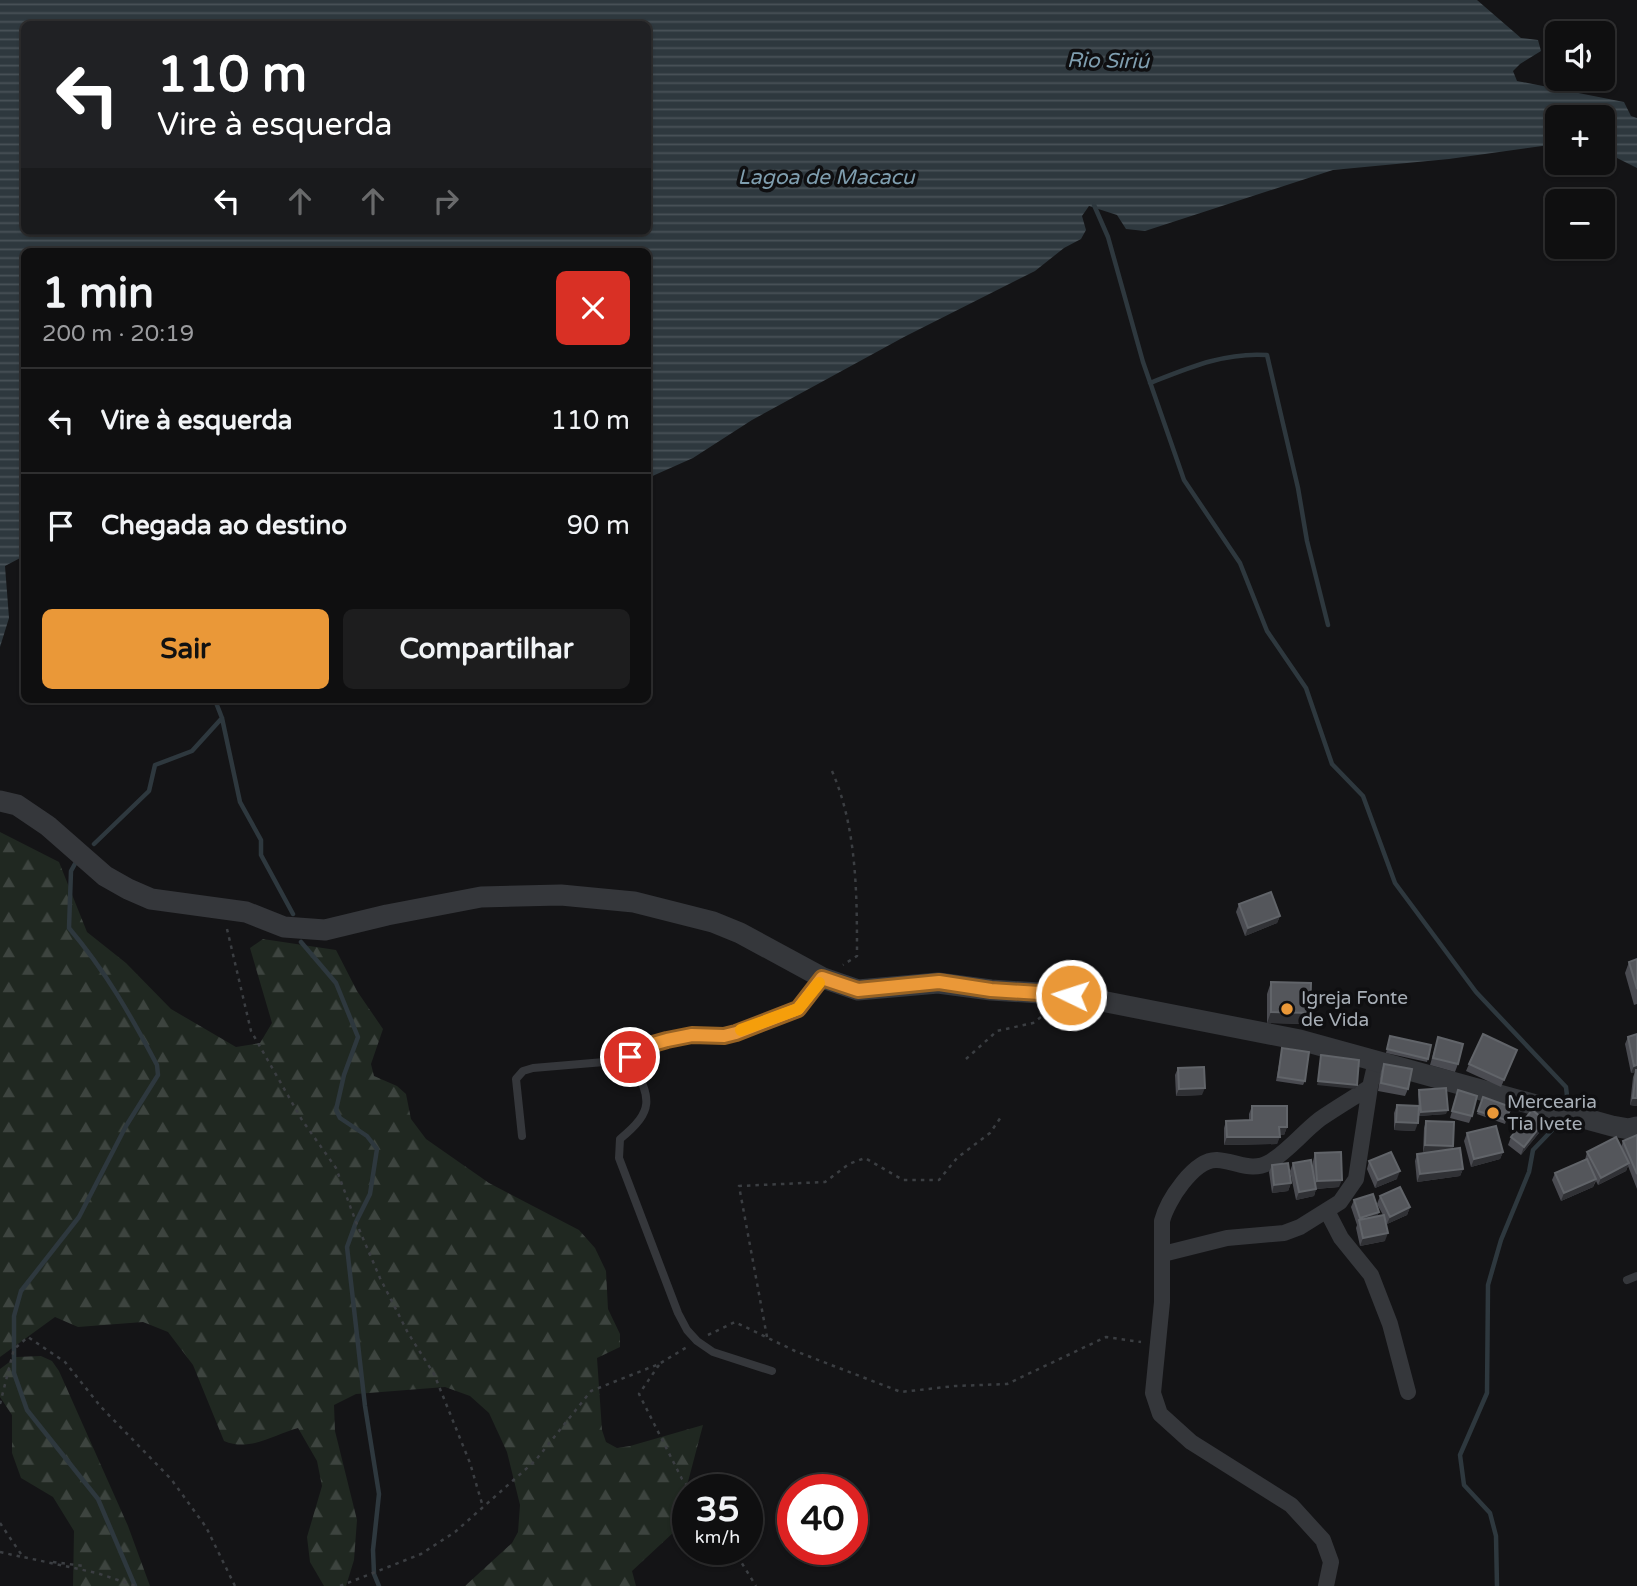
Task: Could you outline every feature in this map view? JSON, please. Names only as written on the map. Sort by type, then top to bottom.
[{"type":"street","points":[[0,800],[17,805],[48,825],[105,876],[128,889],[151,899],[246,912],[284,927],[325,930],[481,897],[561,895],[634,902],[713,922],[740,933],[822,978],[858,990],[939,982],[991,990],[1071,995],[1237,1026],[1612,1126],[1629,1129],[1637,1127]]},
{"type":"street","points":[[1163,1254],[1227,1238],[1284,1233],[1340,1202],[1356,1180],[1376,1061]]},
{"type":"street","points":[[1326,1586],[1331,1562],[1323,1540],[1291,1504],[1191,1442],[1160,1413],[1153,1393],[1162,1302],[1161,1231],[1164,1212],[1177,1191],[1196,1169],[1215,1160],[1254,1168],[1268,1163],[1292,1146],[1318,1121],[1370,1087]]},
{"type":"street","points":[[1327,1211],[1341,1238],[1371,1275],[1390,1324],[1408,1392]]},
{"type":"lane","points":[[522,1136],[516,1079],[523,1071],[616,1061],[667,1040],[692,1035],[724,1036],[736,1033],[798,1009],[822,978]]},
{"type":"lane","points":[[630,1057],[646,1096],[645,1110],[640,1123],[620,1139],[619,1158],[678,1313],[697,1341],[713,1352],[772,1370]]},
{"type":"lane","points":[[1627,1280],[1637,1276]]},
{"type":"path","points":[[822,978],[857,956],[857,902],[853,854],[842,794],[832,771]]},
{"type":"path","points":[[223,908],[251,1031],[302,1119],[336,1168],[380,1278],[408,1333],[434,1374],[470,1463],[483,1507]]},
{"type":"path","points":[[966,1059],[997,1031],[1032,1023],[1071,995]]},
{"type":"path","points":[[767,1337],[739,1186],[825,1182],[849,1164],[866,1158],[903,1180],[939,1180],[957,1158],[990,1133],[1001,1117]]},
{"type":"path","points":[[340,1586],[421,1554],[455,1532],[535,1461],[591,1391],[659,1364],[735,1322],[795,1351],[901,1392],[1007,1384],[1106,1337],[1156,1345]]},
{"type":"path","points":[[0,1404],[14,1349],[28,1337],[65,1362],[101,1406],[171,1479],[206,1527],[235,1586]]},
{"type":"path","points":[[659,1364],[639,1394],[679,1474]]},
{"type":"path","points":[[0,1523],[23,1557],[84,1566]]},
{"type":"path","points":[[0,1552],[97,1573],[136,1586]]},
{"type":"path","points":[[743,1565],[756,1586]]},
{"type":"green space","points":[[0,832],[59,862],[87,932],[126,963],[171,1009],[236,1047],[260,1043],[272,1023],[250,948],[263,939],[336,950],[357,991],[383,1029],[371,1064],[374,1076],[397,1086],[406,1094],[411,1119],[426,1139],[489,1183],[579,1230],[595,1248],[606,1271],[608,1309],[620,1334],[620,1347],[597,1358],[602,1430],[606,1442],[617,1448],[630,1446],[703,1425],[690,1474],[672,1474],[672,1534],[632,1571],[636,1586],[465,1586],[512,1543],[518,1532],[520,1505],[507,1452],[489,1413],[470,1396],[445,1387],[356,1394],[334,1405],[335,1431],[357,1520],[354,1560],[346,1586],[324,1586],[310,1562],[307,1537],[322,1486],[317,1461],[298,1428],[252,1444],[224,1441],[193,1365],[168,1332],[143,1322],[78,1327],[55,1317],[0,1357]]},
{"type":"green space","points":[[41,1356],[52,1361],[59,1371],[128,1526],[150,1586],[73,1586],[74,1531],[53,1497],[21,1478],[12,1453],[12,1415],[0,1397],[0,1369],[16,1357]]},
{"type":"water","name":"Lagoa de Macacu","points":[[0,0],[1477,0],[1521,38],[1538,40],[1541,51],[1513,71],[1517,81],[1545,86],[1545,91],[1568,91],[1624,102],[1631,116],[1637,118],[1637,168],[1615,157],[1615,105],[1545,105],[1545,146],[1449,159],[1333,170],[1145,231],[1126,229],[1117,215],[1089,206],[1082,216],[1086,230],[1081,239],[1064,248],[1035,271],[904,337],[752,420],[693,458],[651,477],[651,248],[21,248],[21,558],[5,566],[9,618],[0,647]]},
{"type":"building","points":[[1271,892],[1280,916],[1248,928],[1239,904]]},
{"type":"building","points":[[1637,959],[1637,989],[1629,962]]},
{"type":"building","points":[[1271,982],[1311,983],[1310,1013],[1271,1012]]},
{"type":"building","points":[[1483,1034],[1517,1050],[1504,1080],[1469,1064]]},
{"type":"building","points":[[1637,1034],[1637,1065],[1634,1066],[1628,1037]]},
{"type":"building","points":[[1390,1036],[1431,1045],[1428,1059],[1387,1049]]},
{"type":"building","points":[[1438,1037],[1463,1044],[1458,1064],[1433,1058]]},
{"type":"building","points":[[1282,1048],[1309,1052],[1305,1081],[1278,1077]]},
{"type":"building","points":[[1321,1055],[1359,1060],[1357,1085],[1318,1081]]},
{"type":"building","points":[[1384,1064],[1412,1069],[1408,1089],[1381,1083]]},
{"type":"building","points":[[1204,1067],[1205,1088],[1179,1089],[1178,1068]]},
{"type":"building","points":[[1636,1070],[1637,1098],[1633,1098]]},
{"type":"building","points":[[1446,1088],[1448,1110],[1421,1112],[1419,1090]]},
{"type":"building","points":[[1458,1090],[1477,1096],[1472,1116],[1452,1111]]},
{"type":"building","name":"Mercearia Tia Ivete","points":[[1483,1097],[1511,1107],[1506,1120],[1478,1111]]},
{"type":"building","points":[[1397,1105],[1419,1106],[1418,1123],[1396,1122]]},
{"type":"building","points":[[1252,1106],[1287,1106],[1287,1127],[1279,1127],[1280,1137],[1227,1137],[1226,1121],[1252,1120]]},
{"type":"building","points":[[1532,1110],[1545,1120],[1524,1147],[1511,1137]]},
{"type":"building","points":[[1426,1121],[1454,1122],[1453,1146],[1425,1145]]},
{"type":"building","points":[[1496,1126],[1503,1152],[1474,1159],[1467,1133]]},
{"type":"building","points":[[1637,1135],[1637,1174],[1623,1141]]},
{"type":"building","points":[[1616,1137],[1629,1163],[1601,1178],[1587,1152]]},
{"type":"building","points":[[1460,1148],[1463,1169],[1420,1174],[1417,1154]]},
{"type":"building","points":[[1341,1152],[1342,1180],[1317,1181],[1315,1153]]},
{"type":"building","points":[[1391,1152],[1400,1171],[1378,1180],[1369,1161]]},
{"type":"building","points":[[1587,1159],[1596,1179],[1564,1193],[1555,1173]]},
{"type":"building","points":[[1311,1160],[1316,1189],[1299,1192],[1293,1163]]},
{"type":"building","points":[[1288,1163],[1291,1183],[1274,1185],[1272,1165]]},
{"type":"building","points":[[1400,1187],[1410,1207],[1390,1217],[1380,1196]]},
{"type":"building","points":[[1373,1194],[1379,1212],[1360,1218],[1354,1200]]},
{"type":"building","points":[[1384,1215],[1388,1233],[1363,1238],[1359,1220]]},
{"type":"waterway","points":[[1094,205],[1108,237],[1143,362],[1184,480],[1240,563],[1267,631],[1306,688],[1332,764],[1363,796],[1395,883],[1476,992],[1566,1087],[1568,1105]]},
{"type":"waterway","points":[[1150,383],[1222,359],[1267,355],[1328,625]]},
{"type":"waterway","points":[[216,703],[222,718],[240,802],[261,840],[261,855],[293,914]]},
{"type":"waterway","points":[[94,844],[149,791],[155,765],[192,751],[222,718]]},
{"type":"waterway","points":[[76,862],[71,871],[69,928],[95,961],[127,1011],[157,1065],[158,1075],[126,1126],[79,1217],[21,1291],[14,1316],[14,1373],[27,1410],[98,1499],[135,1586]]},
{"type":"waterway","points":[[301,942],[336,983],[358,1037],[344,1075],[336,1110],[340,1118],[367,1136],[377,1149],[370,1194],[347,1247],[365,1406],[379,1494],[373,1550],[374,1574],[379,1586]]},
{"type":"waterway","points":[[1497,1586],[1496,1536],[1490,1513],[1464,1485],[1460,1455],[1487,1393],[1488,1285],[1501,1240],[1529,1172],[1533,1150],[1558,1124]]},
{"type":"slow traffic","points":[[741,1030],[798,1009],[819,983]]},
{"type":"place","name":"Igreja Fonte de Vida","points":[[1287,1009]]},
{"type":"place","name":"Mercearia Tia Ivete","points":[[1493,1113]]},
{"type":"route","points":[[630,1057],[653,1044],[667,1040],[692,1035],[724,1036],[798,1009],[822,978],[858,990],[939,982],[991,990],[1071,995]]},
{"type":"water label","name":"Rio Siriú","points":[[1108,61]]}]
